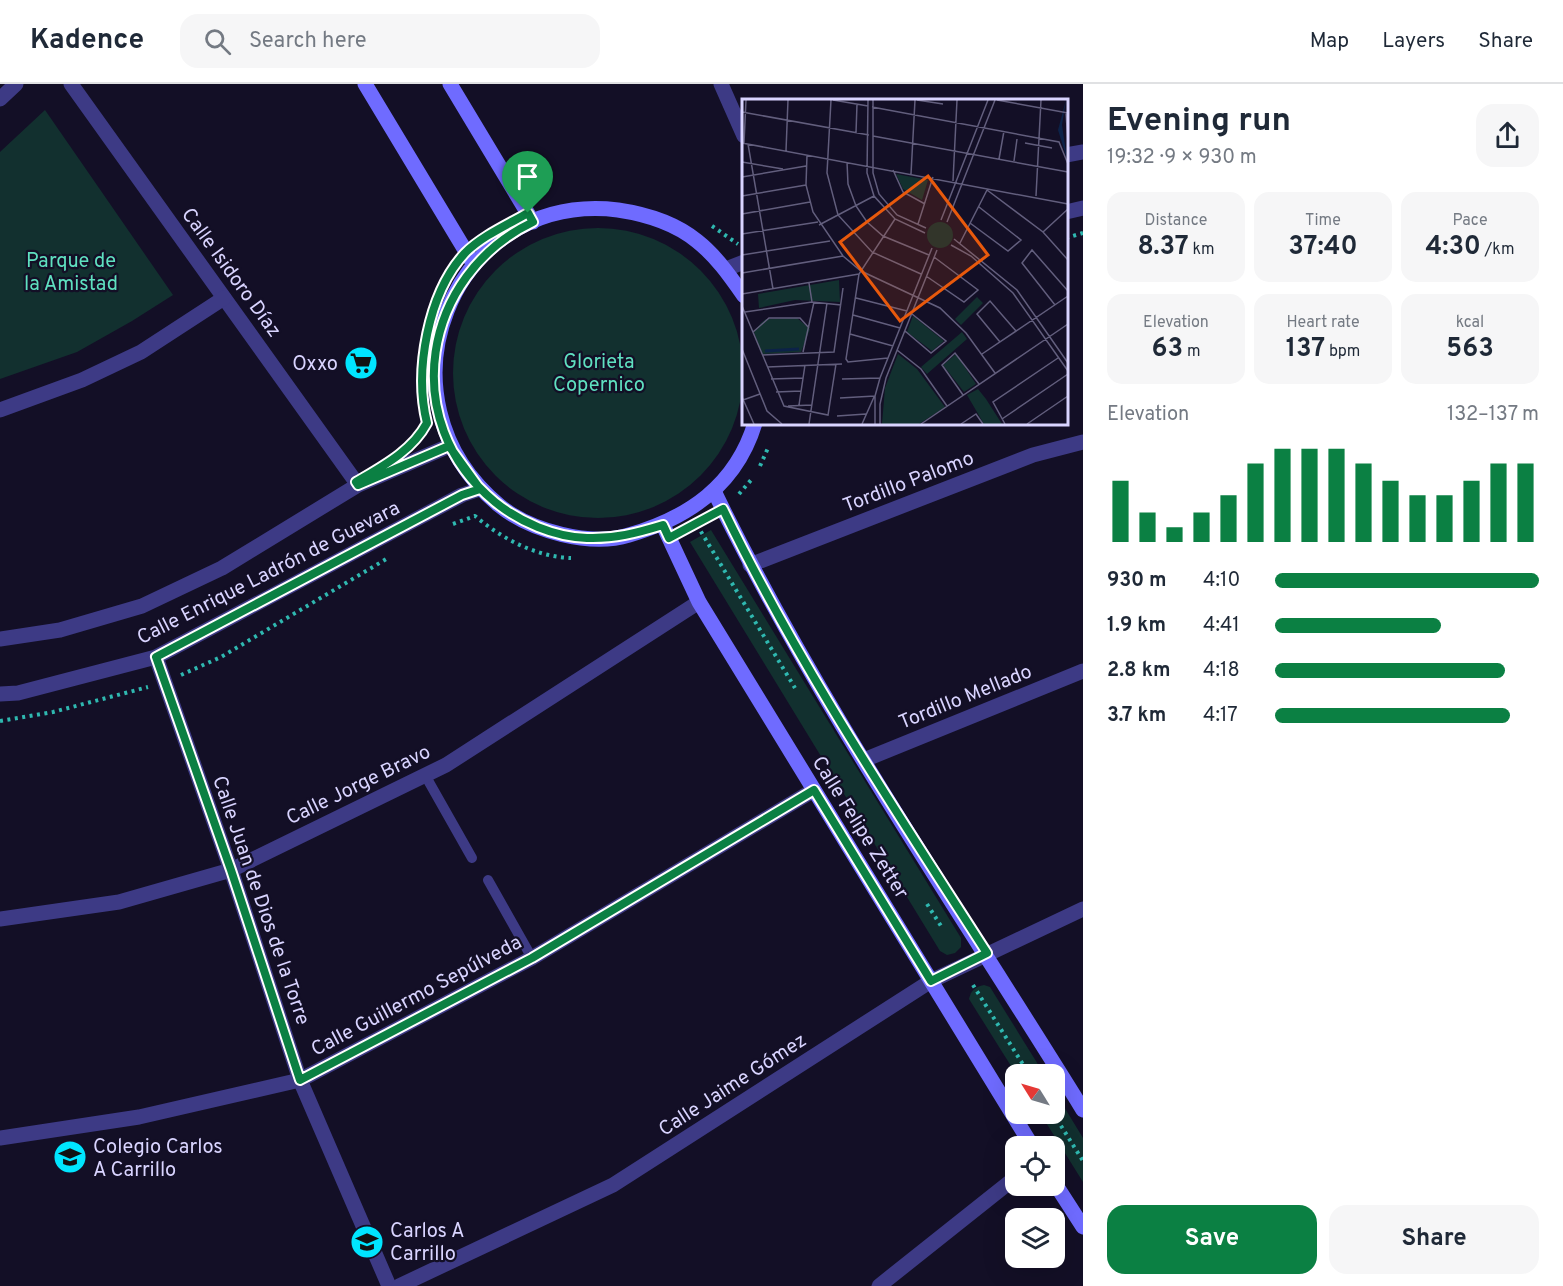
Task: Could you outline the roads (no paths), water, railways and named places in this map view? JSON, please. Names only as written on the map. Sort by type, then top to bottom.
[{"type":"main road","points":[[365,84],[474,266]]},
{"type":"main road","points":[[450,84],[533,222]]},
{"type":"main road","points":[[742,293],[726,269],[696,240],[667,223],[634,212],[600,208],[566,212],[533,222],[493,248],[474,266],[451,301],[442,321],[435,352],[434,384],[439,416],[449,446],[480,489],[510,514],[556,533],[585,538],[625,537],[666,531],[714,491],[735,465],[755,424]]},
{"type":"main road","name":"Calle Felipe Zetter","points":[[714,491],[750,565],[864,760],[987,953],[1083,1110]]},
{"type":"main road","name":"Calle Felipe Zetter","points":[[666,531],[699,602],[1026,1136]]},
{"type":"main road","points":[[1063,1196],[1083,1227]]},
{"type":"street","points":[[0,99],[16,84]]},
{"type":"street","name":"Calle Isidoro Díaz","points":[[71,84],[358,485]]},
{"type":"street","points":[[721,84],[742,131]]},
{"type":"street","points":[[1068,155],[1083,152]]},
{"type":"street","points":[[1068,212],[1083,208]]},
{"type":"street","points":[[726,269],[742,263]]},
{"type":"street","points":[[0,410],[82,380],[141,352],[224,298]]},
{"type":"street","name":"Tordillo Palomo","points":[[750,565],[1033,455],[1083,442]]},
{"type":"street","name":"Calle Enrique Ladrón de Guevara","points":[[0,639],[60,630],[142,606],[222,568],[358,485],[449,446]]},
{"type":"street","name":"Calle Enrique Ladrón de Guevara","points":[[0,694],[39,688],[156,657],[462,495],[480,489]]},
{"type":"street","name":"Calle Jorge Bravo","points":[[0,919],[119,902],[231,870],[446,765],[699,602]]},
{"type":"street","name":"Calle Juan de Dios de la Torre","points":[[156,657],[231,870],[300,1080],[389,1286]]},
{"type":"street","name":"Tordillo Mellado","points":[[864,760],[1083,671]]},
{"type":"street","name":"Calle Guillermo Sepúlveda","points":[[0,1138],[139,1117],[300,1080],[532,958],[814,790]]},
{"type":"street","name":"Calle Jaime Gómez","points":[[399,1286],[613,1185],[931,981],[1083,909]]},
{"type":"street","points":[[879,1286],[1005,1186]]},
{"type":"lane","points":[[425,775],[472,858]]},
{"type":"lane","points":[[488,880],[532,958]]},
{"type":"place","name":"Oxxo","points":[[361,363]]},
{"type":"place","name":"Colegio Carlos A Carrillo","points":[[70,1157]]},
{"type":"place","name":"Carlos A Carrillo","points":[[367,1242]]},
{"type":"park label","name":"Parque de la Amistad","points":[[71,272]]},
{"type":"park label","name":"Glorieta Copernico","points":[[599,372]]}]
